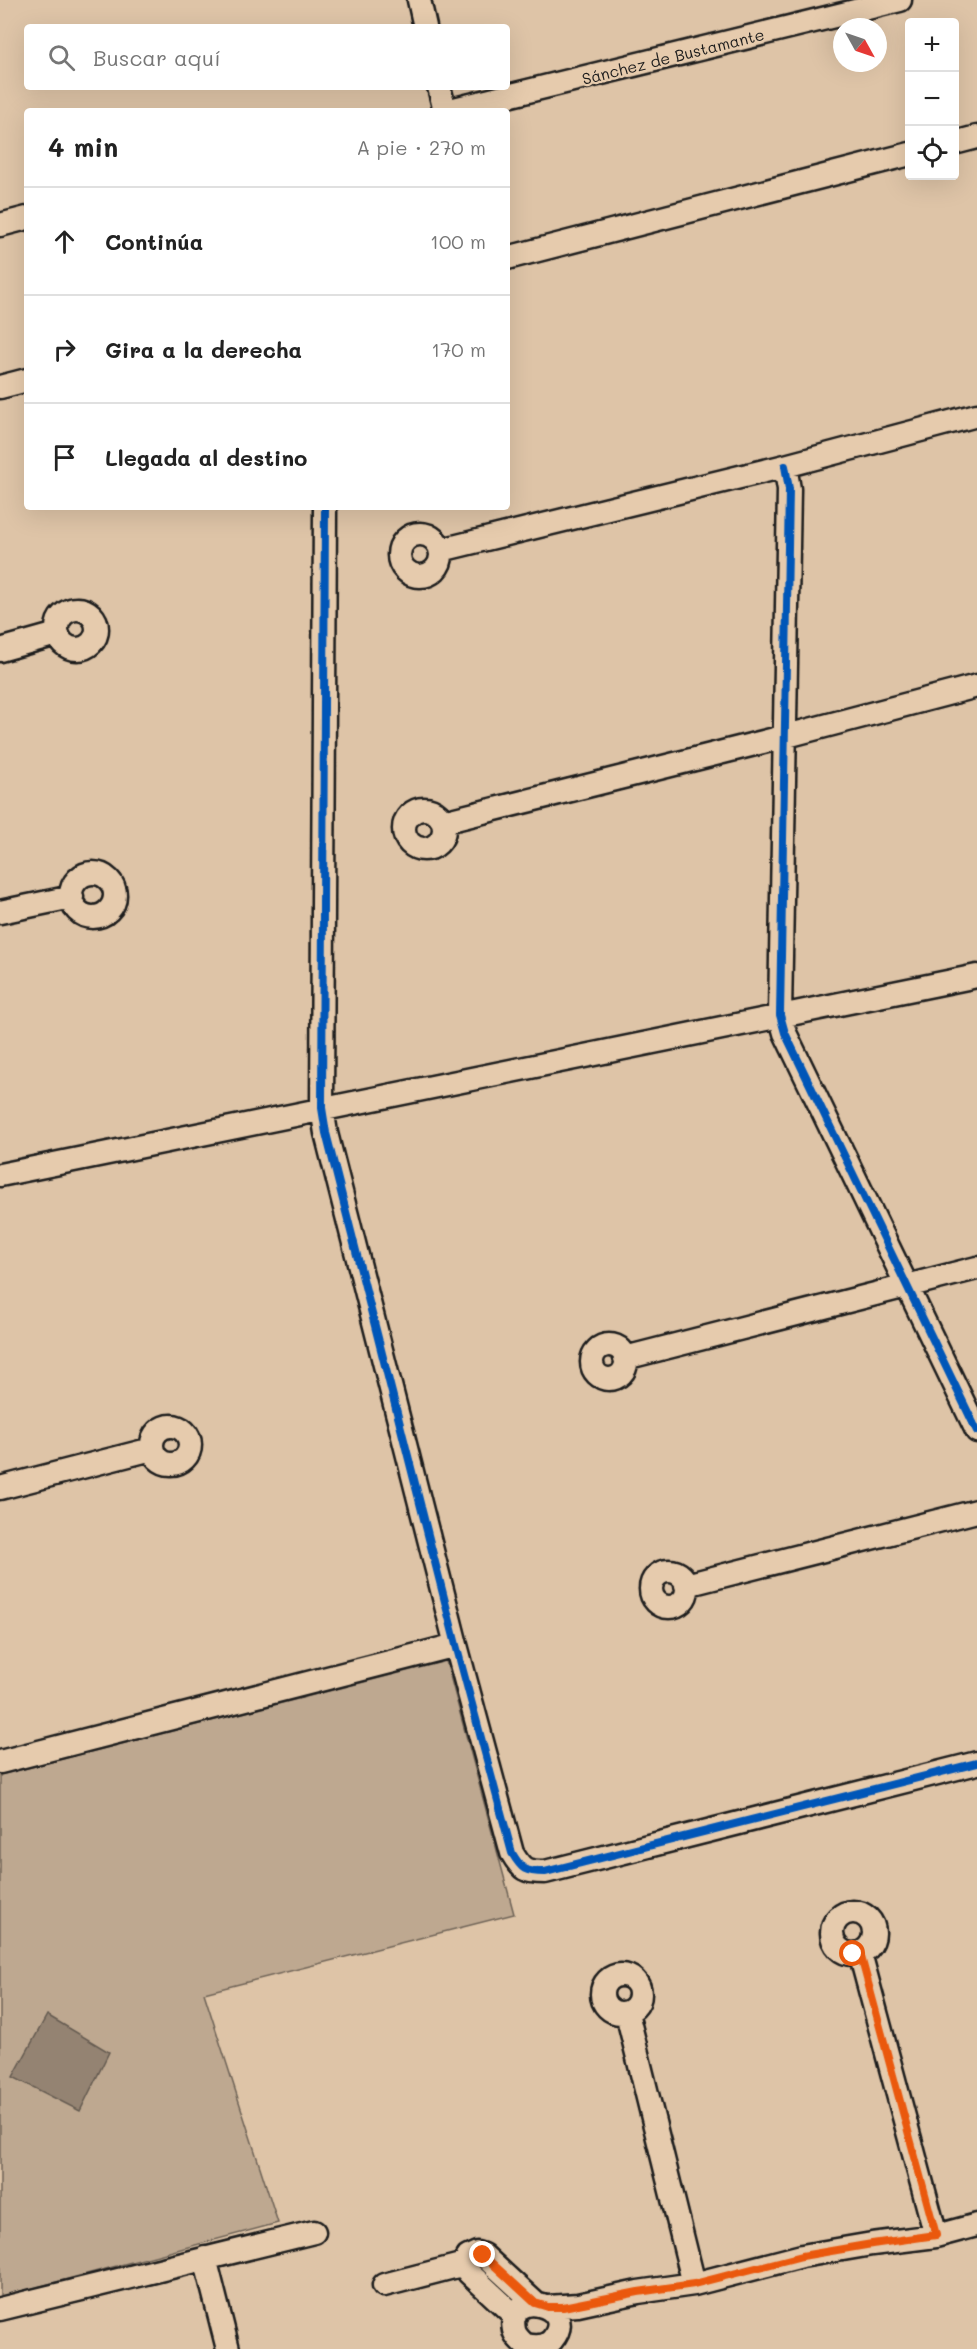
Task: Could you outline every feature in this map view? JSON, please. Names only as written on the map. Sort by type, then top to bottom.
[{"type":"street","points":[[419,0],[424,24]]},
{"type":"street","name":"Sánchez de Bustamante","points":[[458,108],[900,0]]},
{"type":"street","points":[[440,90],[445,108]]},
{"type":"street","points":[[959,142],[977,137]]},
{"type":"street","points":[[510,257],[905,155]]},
{"type":"street","points":[[0,225],[24,219]]},
{"type":"street","points":[[0,387],[24,381]]},
{"type":"street","points":[[441,550],[785,466],[977,415]]},
{"type":"street","points":[[785,466],[789,489],[780,1015],[785,1034],[977,1431]]},
{"type":"street","points":[[326,510],[322,1108],[326,1133],[456,1646],[512,1853],[521,1868],[532,1872],[545,1872],[977,1762]]},
{"type":"street","points":[[0,650],[57,634]]},
{"type":"street","points":[[442,822],[977,686]]},
{"type":"street","points":[[0,912],[72,897]]},
{"type":"street","points":[[0,1175],[977,976]]},
{"type":"street","points":[[625,1358],[977,1268]]},
{"type":"street","points":[[0,1488],[152,1449]]},
{"type":"street","points":[[686,1585],[977,1511]]},
{"type":"street","points":[[0,1762],[456,1646]]},
{"type":"street","points":[[860,1953],[936,2235]]},
{"type":"street","points":[[627,2013],[694,2284]]},
{"type":"street","points":[[541,2344],[516,2336],[515,2316],[524,2307],[593,2302],[638,2292],[694,2284],[802,2256],[936,2235],[977,2226]]},
{"type":"street","points":[[0,2309],[314,2232]]},
{"type":"street","points":[[515,2316],[469,2273],[465,2264],[473,2253],[483,2255],[557,2318],[541,2344]]},
{"type":"street","points":[[205,2258],[228,2349]]},
{"type":"street","points":[[384,2285],[465,2264]]},
{"type":"street","points":[[541,2344],[573,2315],[593,2302]]},
{"type":"shaded area","points":[[446,1661],[514,1914],[204,1993],[278,2223],[0,2297],[0,1775]]},
{"type":"shaded area","points":[[47,2015],[109,2052],[80,2111],[13,2077]]},
{"type":"cycle path","points":[[785,466],[789,489],[780,1015],[785,1033],[977,1431]]},
{"type":"cycle path","points":[[325,510],[322,1108],[326,1133],[456,1645],[512,1853],[525,1869],[545,1872],[977,1763]]},
{"type":"route","points":[[483,2255],[535,2303],[548,2307],[563,2307],[638,2292],[694,2284],[802,2256],[936,2235],[860,1953],[853,1954]]}]
